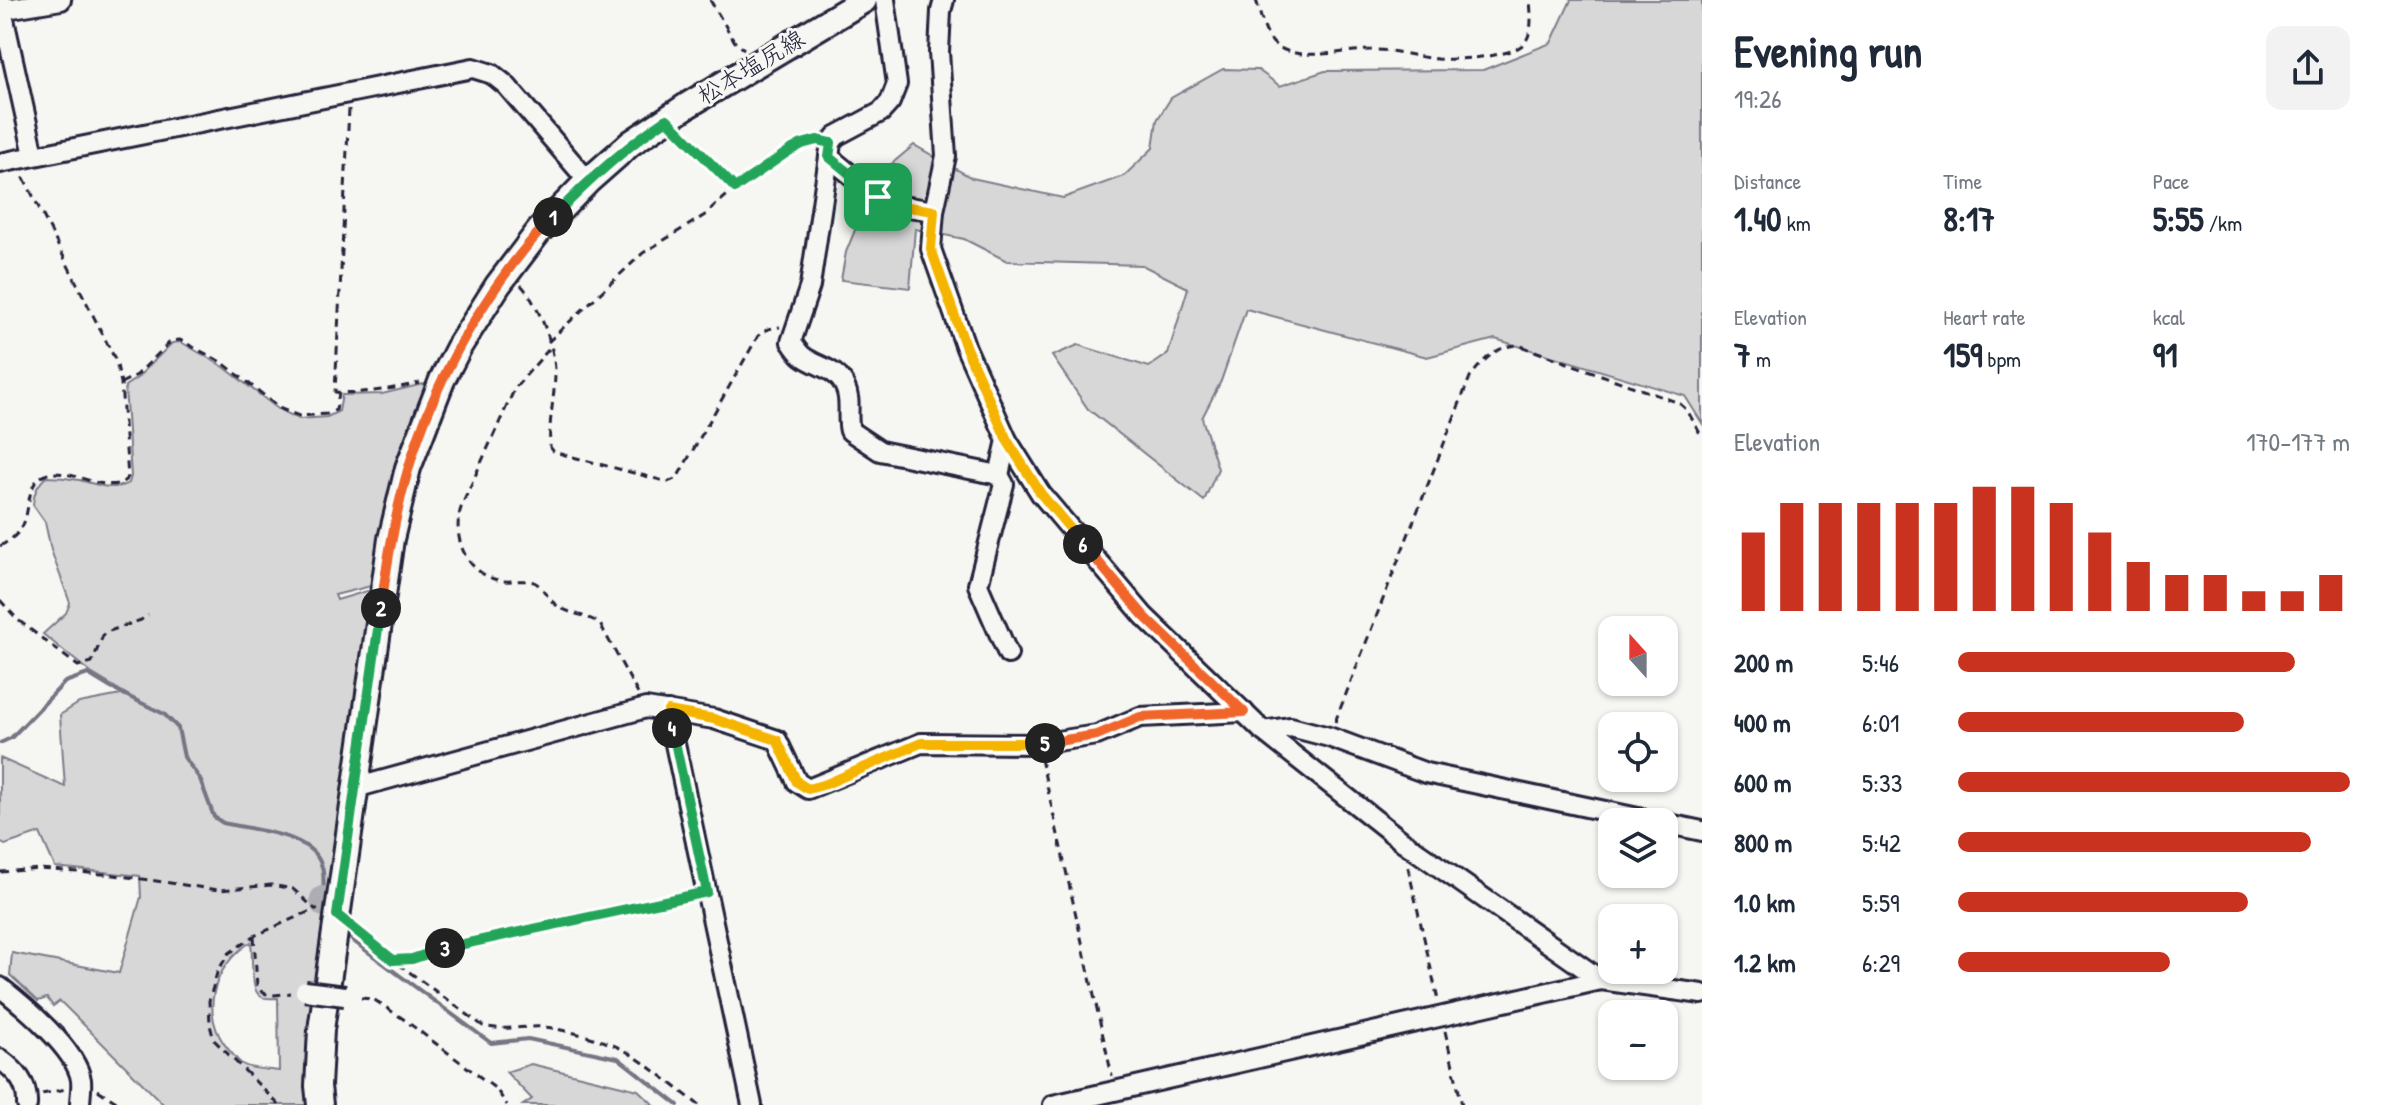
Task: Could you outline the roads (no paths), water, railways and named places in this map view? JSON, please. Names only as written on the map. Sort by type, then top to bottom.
[{"type":"main road","name":"松本塩尻線","points":[[320,1105],[318,1086],[330,911],[355,788],[391,539],[408,468],[442,380],[460,345],[508,272],[539,231],[588,181],[631,143],[667,119],[864,0]]},
{"type":"street","points":[[61,0],[1,7],[17,159],[473,68],[492,74],[506,85],[588,181]]},
{"type":"street","points":[[885,0],[897,84],[890,102],[881,112],[836,136],[830,150],[810,286],[791,342],[802,356],[837,375],[845,384],[849,400],[847,421],[856,437],[880,451],[999,475]]},
{"type":"street","points":[[944,0],[939,52],[946,156],[934,211],[931,249],[966,348],[1007,440],[1041,494],[1144,616],[1263,731],[1402,841],[1598,978]]},
{"type":"street","points":[[830,150],[878,197],[902,206],[934,211]]},
{"type":"street","points":[[1007,440],[999,475],[1004,484],[978,585],[1008,654]]},
{"type":"street","points":[[355,788],[646,708],[714,719],[777,740],[797,782],[808,789],[921,743],[1037,744],[1097,735],[1140,717],[1244,712]]},
{"type":"street","points":[[668,711],[752,1105]]},
{"type":"street","points":[[1263,731],[1291,727],[1329,737],[1426,773],[1598,809]]},
{"type":"street","points":[[1678,826],[1702,831]]},
{"type":"street","points":[[1053,1105],[1598,981]]},
{"type":"street","points":[[1630,984],[1702,994]]},
{"type":"street","points":[[0,987],[23,1004],[73,1059],[81,1082],[80,1105]]},
{"type":"street","points":[[305,991],[345,996]]},
{"type":"street","points":[[0,1059],[18,1073],[28,1102]]},
{"type":"waterway","points":[[0,743],[11,738],[65,682],[88,674],[164,714],[178,728],[184,757],[200,779],[214,817],[223,823],[280,835],[307,847],[322,867],[323,899]]},
{"type":"waterway","points":[[323,899],[324,904]]},
{"type":"waterway","points":[[345,935],[491,1043],[528,1039],[618,1058],[678,1105]]}]
